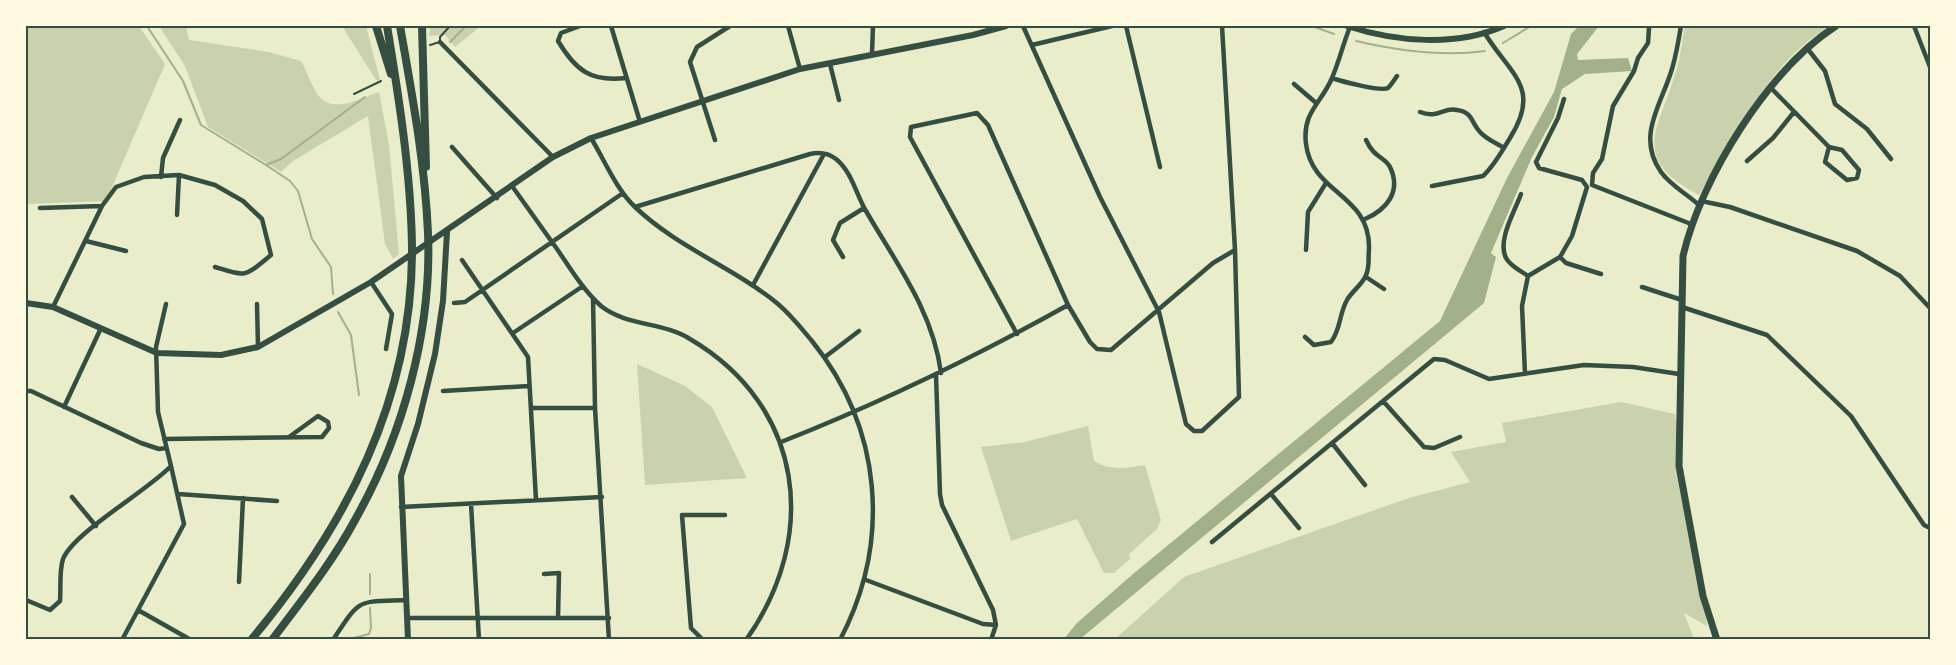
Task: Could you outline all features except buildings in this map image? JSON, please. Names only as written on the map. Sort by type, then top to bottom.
[{"type":"highway","points":[[376,26],[395,83]]},
{"type":"highway","points":[[251,639],[317,554],[342,512],[367,461],[386,408],[399,359],[411,272],[412,243],[408,178],[387,26]]},
{"type":"highway","points":[[400,26],[426,196]]},
{"type":"highway","points":[[272,639],[324,572],[356,520],[380,470],[401,413],[417,354],[428,262],[422,26]]},
{"type":"main road","points":[[26,303],[53,307],[158,353],[221,355],[258,347],[371,282],[553,158],[591,138],[703,103],[800,69],[872,53],[973,35],[1006,26]]},
{"type":"main road","points":[[1348,26],[1416,40],[1452,40],[1504,26]]},
{"type":"main road","points":[[1717,639],[1703,596],[1679,466],[1683,256],[1691,224],[1700,203],[1731,147],[1770,87],[1807,48],[1836,26]]},
{"type":"main road","points":[[408,639],[401,476],[428,388],[443,301],[447,232]]},
{"type":"street","points":[[580,26],[561,33],[558,41],[564,51],[585,74],[609,80],[626,78]]},
{"type":"street","points":[[611,26],[640,122]]},
{"type":"street","points":[[715,140],[692,68],[691,56],[697,47],[730,26]]},
{"type":"street","points":[[788,26],[800,69]]},
{"type":"street","points":[[872,53],[873,26]]},
{"type":"street","points":[[1023,26],[1100,197],[1159,312],[1186,424],[1194,431],[1202,431],[1239,397],[1235,250],[1222,26]]},
{"type":"street","points":[[1032,45],[1112,26]]},
{"type":"street","points":[[1126,26],[1160,166]]},
{"type":"street","points":[[1305,337],[1314,345],[1331,342],[1339,329],[1347,299],[1366,277],[1369,243],[1365,219],[1355,206],[1326,183],[1310,162],[1306,142],[1306,124],[1315,102],[1332,78],[1348,26]]},
{"type":"street","points":[[1682,26],[1673,68],[1649,134],[1661,172],[1700,203],[1730,207],[1857,251],[1900,276],[1930,308]]},
{"type":"street","points":[[1914,26],[1930,67]]},
{"type":"street","points":[[1649,28],[1648,43],[1613,106],[1602,159],[1593,173],[1592,186],[1691,224]]},
{"type":"street","points":[[1432,186],[1483,176],[1504,148],[1524,115],[1525,94],[1519,81],[1484,32]]},
{"type":"street","points":[[440,42],[553,158]]},
{"type":"street","points":[[1807,48],[1824,71],[1834,104],[1867,129],[1891,159]]},
{"type":"street","points":[[830,64],[839,100]]},
{"type":"street","points":[[1332,78],[1349,85],[1364,84],[1379,90],[1388,88],[1397,76]]},
{"type":"street","points":[[1294,84],[1315,102]]},
{"type":"street","points":[[1770,87],[1829,147],[1842,150],[1860,170],[1857,178],[1847,180],[1825,162],[1829,147]]},
{"type":"street","points":[[1525,374],[1521,306],[1528,276],[1560,257],[1572,236],[1587,187],[1582,180],[1539,168],[1536,162],[1558,118],[1564,99]]},
{"type":"street","points":[[1420,112],[1433,115],[1450,109],[1463,111],[1472,118],[1480,133],[1504,148]]},
{"type":"street","points":[[1747,161],[1773,138],[1794,112]]},
{"type":"street","points":[[1017,334],[910,137],[911,127],[977,114],[987,125],[1068,305],[1090,342],[1097,349],[1111,350],[1159,312],[1213,263],[1235,250]]},
{"type":"street","points":[[161,177],[163,159],[180,120]]},
{"type":"street","points":[[591,138],[623,193],[634,207],[674,240],[753,285],[780,306],[825,357],[855,413],[867,448],[872,496],[871,539],[866,580],[840,639]]},
{"type":"street","points":[[1365,219],[1387,207],[1393,192],[1390,167],[1371,152],[1366,140]]},
{"type":"street","points":[[452,147],[497,198]]},
{"type":"street","points":[[634,207],[810,154],[824,154],[842,165],[864,208],[917,296],[934,338],[938,374],[937,445],[942,505],[993,610],[996,625],[991,639]]},
{"type":"street","points":[[753,285],[816,173],[824,154]]},
{"type":"street","points":[[177,215],[178,175]]},
{"type":"street","points":[[53,307],[102,206],[116,187],[144,177],[178,175],[215,185],[243,201],[262,219],[271,255],[248,274],[240,275],[215,267]]},
{"type":"street","points":[[1306,250],[1308,212],[1326,183]]},
{"type":"street","points":[[512,186],[593,298],[616,315],[675,331],[702,347],[734,374],[760,403],[781,442],[793,498],[789,540],[777,587],[746,639]]},
{"type":"street","points":[[454,303],[465,303],[623,193]]},
{"type":"street","points":[[1521,194],[1503,245],[1505,256],[1510,264],[1528,276]]},
{"type":"street","points":[[40,208],[102,206]]},
{"type":"street","points":[[843,257],[833,240],[840,224],[864,208]]},
{"type":"street","points":[[86,241],[126,251]]},
{"type":"street","points":[[1560,257],[1566,262],[1601,274]]},
{"type":"street","points":[[462,260],[528,357],[536,500]]},
{"type":"street","points":[[1366,277],[1384,289]]},
{"type":"street","points":[[371,282],[392,314],[386,349]]},
{"type":"street","points":[[513,333],[583,286]]},
{"type":"street","points":[[1642,287],[1767,335],[1851,416],[1887,474],[1924,525],[1930,528]]},
{"type":"street","points":[[593,298],[595,408],[609,639]]},
{"type":"street","points":[[122,639],[184,524],[158,412],[158,353],[156,347],[166,304]]},
{"type":"street","points":[[257,304],[258,347]]},
{"type":"street","points":[[781,442],[855,413],[938,374],[1068,305]]},
{"type":"street","points":[[64,407],[101,328]]},
{"type":"street","points":[[825,357],[859,331]]},
{"type":"street","points":[[1212,542],[1434,359],[1446,360],[1489,378],[1584,365],[1679,374]]},
{"type":"street","points":[[443,391],[529,386]]},
{"type":"street","points":[[26,391],[141,443],[159,449],[166,448]]},
{"type":"street","points":[[1383,401],[1424,447],[1434,448],[1460,437]]},
{"type":"street","points":[[531,408],[595,408]]},
{"type":"street","points":[[164,439],[322,437],[329,428],[328,422],[318,416],[289,437]]},
{"type":"street","points":[[1332,443],[1365,485]]},
{"type":"street","points":[[26,600],[51,610],[60,601],[62,561],[73,542],[152,484],[171,466]]},
{"type":"street","points":[[178,494],[277,501]]},
{"type":"street","points":[[1271,494],[1299,528]]},
{"type":"street","points":[[72,497],[96,525]]},
{"type":"street","points":[[401,507],[602,497]]},
{"type":"street","points":[[239,582],[243,498]]},
{"type":"street","points":[[471,504],[479,639]]},
{"type":"street","points":[[703,639],[691,628],[682,515],[725,515]]},
{"type":"street","points":[[544,574],[559,573],[558,618]]},
{"type":"street","points":[[866,580],[983,624],[996,625]]},
{"type":"street","points":[[333,639],[359,603],[369,600],[407,600]]},
{"type":"street","points":[[138,610],[191,639]]},
{"type":"street","points":[[408,618],[609,618]]},
{"type":"lane","points":[[430,45],[440,42],[440,37],[450,26]]},
{"type":"lane","points":[[354,94],[381,81]]},
{"type":"shaded area","points":[[26,26],[139,26],[165,64],[106,201],[26,204]]},
{"type":"shaded area","points":[[159,26],[186,26],[189,40],[269,52],[301,61],[318,95],[331,104],[356,101],[379,92],[389,145],[399,254],[393,259],[385,244],[368,116],[293,161],[281,172],[208,127],[185,66]]},
{"type":"shaded area","points":[[342,26],[366,26],[380,80],[376,80]]},
{"type":"shaded area","points":[[430,26],[481,26],[455,47],[445,35],[429,36]]},
{"type":"shaded area","points":[[1579,26],[1599,26],[1577,54],[1578,60],[1628,58],[1632,71],[1585,74],[1562,89],[1554,117],[1532,157],[1491,253],[1496,257],[1484,303],[1080,639],[1063,640],[1077,623],[1133,574],[1440,321],[1507,178],[1554,92],[1571,34]]},
{"type":"shaded area","points":[[1685,26],[1830,26],[1809,40],[1771,79],[1739,126],[1699,195],[1676,181],[1662,167],[1656,154],[1654,140],[1678,65]]},
{"type":"shaded area","points":[[637,364],[685,386],[712,407],[747,478],[645,485]]},
{"type":"shaded area","points":[[1621,402],[1675,414],[1707,626],[1684,613],[1694,639],[1114,640],[1184,577],[1409,498],[1470,482],[1451,452],[1506,442],[1502,423]]},
{"type":"shaded area","points":[[1088,426],[1094,461],[1125,468],[1145,465],[1161,520],[1157,529],[1129,554],[1130,559],[1114,573],[1104,573],[1077,519],[1011,541],[981,447],[1025,442]]},
{"type":"waterway","points":[[147,26],[183,81],[201,125],[266,165],[281,159],[365,97]]},
{"type":"waterway","points":[[450,42],[466,26]]},
{"type":"waterway","points":[[1312,26],[1334,34]]},
{"type":"waterway","points":[[1503,43],[1531,26]]},
{"type":"waterway","points":[[1356,41],[1420,52],[1485,51]]},
{"type":"waterway","points":[[266,165],[290,181],[298,191],[312,239],[331,267],[333,294]]},
{"type":"waterway","points":[[338,312],[351,335],[359,395]]},
{"type":"waterway","points":[[370,574],[370,594]]},
{"type":"waterway","points":[[346,640],[369,634],[370,608]]}]
